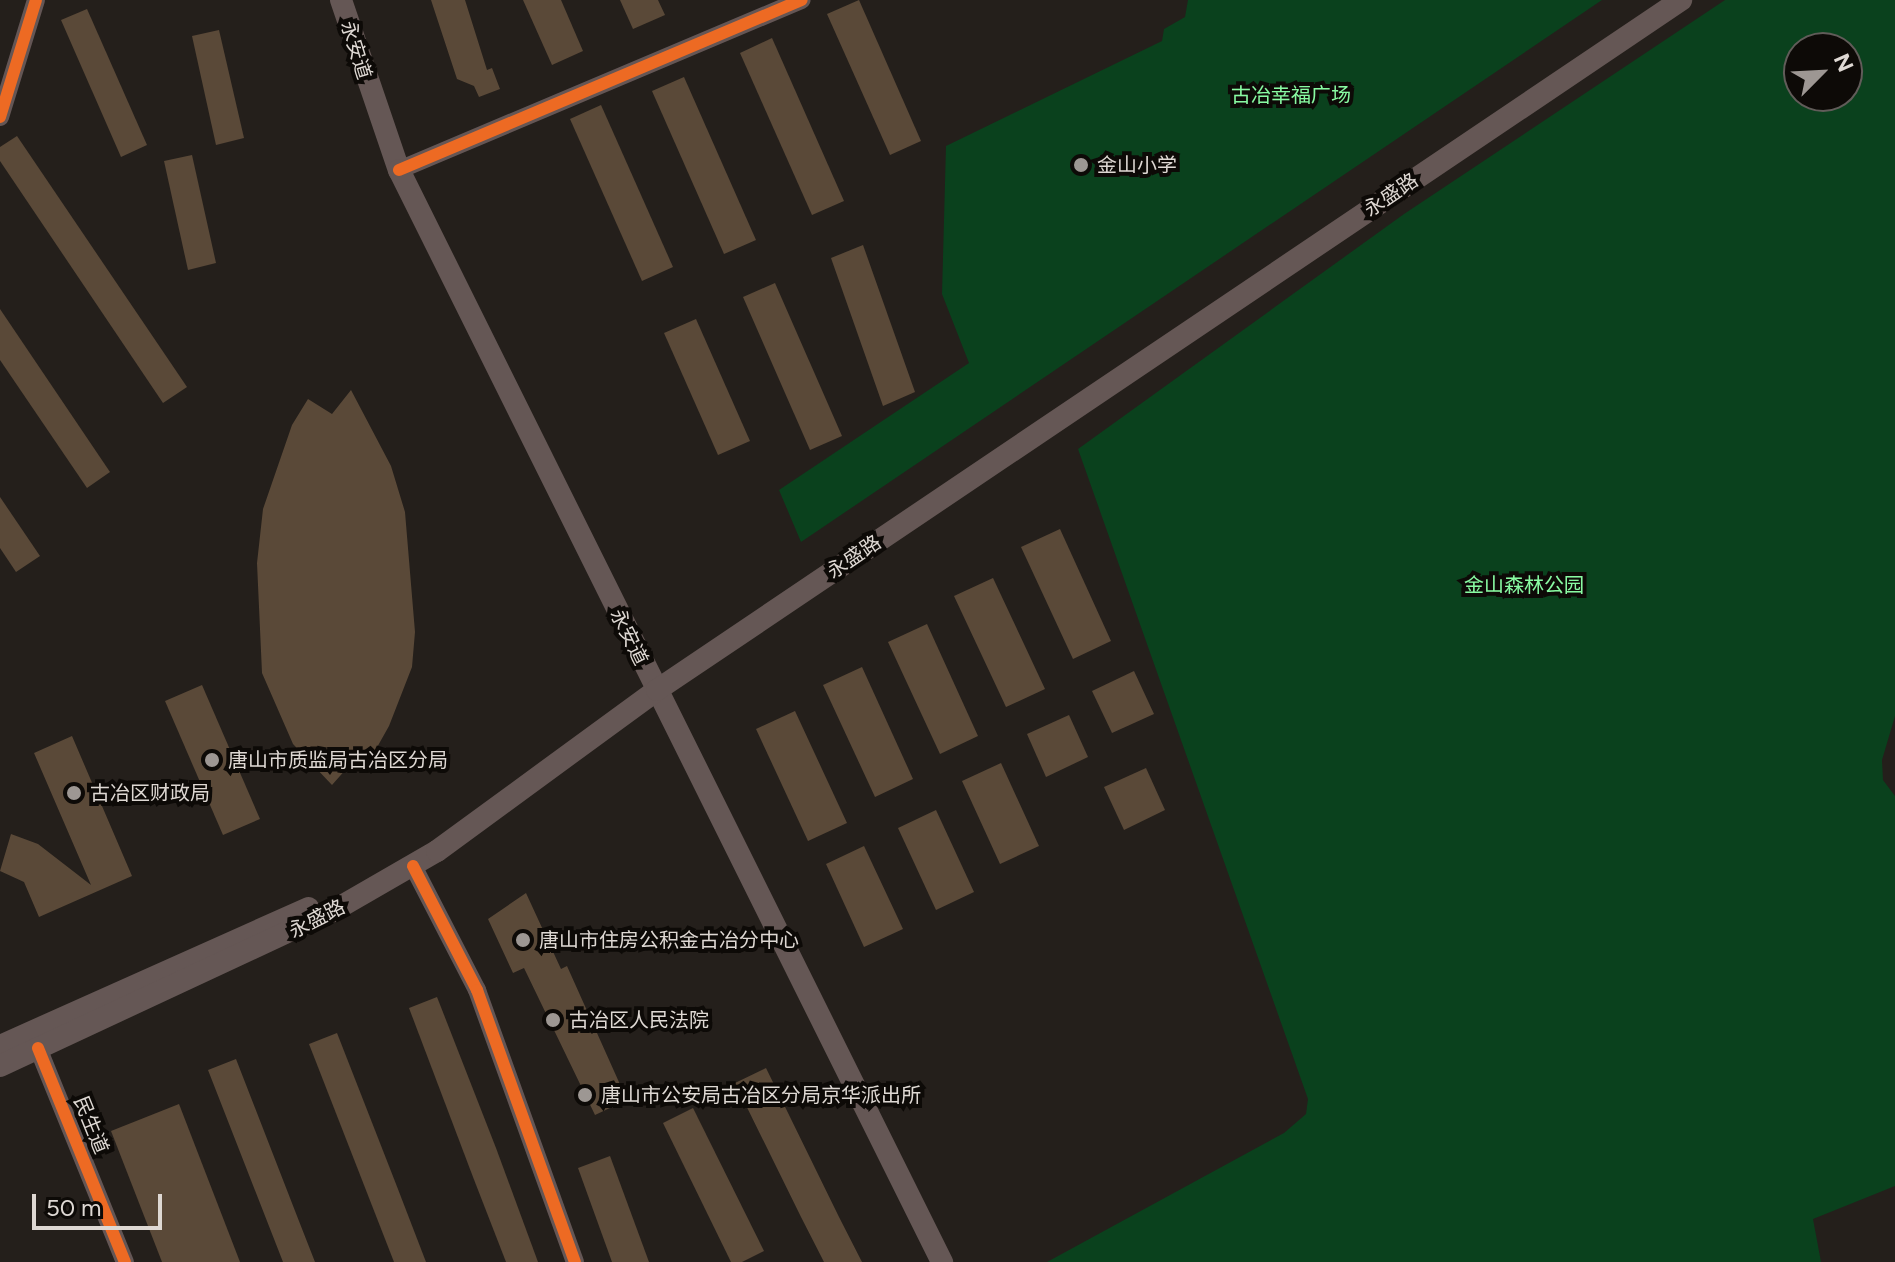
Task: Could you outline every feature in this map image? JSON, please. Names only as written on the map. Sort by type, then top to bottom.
[{"type":"main road","name":"永安道","points":[[341,0],[399,170],[942,1262]]},
{"type":"main road","name":"永盛路","points":[[0,1046],[319,903],[430,838],[1655,0]]},
{"type":"main road","name":"永盛路","points":[[0,1066],[294,930],[413,866],[653,684],[1681,0]]},
{"type":"street","points":[[0,117],[36,0]]},
{"type":"street","points":[[399,170],[802,0]]},
{"type":"street","points":[[413,866],[477,990],[575,1262]]},
{"type":"street","name":"民生道","points":[[38,1048],[125,1262]]},
{"type":"green space","name":"古冶幸福广场","points":[[1188,0],[1602,0],[801,542],[779,490],[969,363],[942,294],[946,146],[1162,41],[1164,29],[1185,17]]},
{"type":"green space","name":"金山森林公园","points":[[1725,0],[1895,0],[1895,716],[1882,760],[1883,780],[1895,796],[1895,1186],[1813,1219],[1821,1262],[1047,1262],[1284,1133],[1306,1114],[1308,1099],[1078,449],[1404,214]]},
{"type":"building","points":[[431,0],[465,0],[487,70],[492,68],[500,89],[479,97],[474,86],[457,79]]},
{"type":"building","points":[[523,0],[561,0],[583,51],[552,65]]},
{"type":"building","points":[[620,0],[658,0],[665,15],[633,29]]},
{"type":"building","points":[[859,0],[921,141],[890,155],[827,14]]},
{"type":"building","points":[[87,9],[147,145],[121,157],[61,20]]},
{"type":"building","points":[[219,30],[244,138],[216,145],[192,36]]},
{"type":"building","points":[[772,38],[844,201],[812,215],[740,53]]},
{"type":"building","points":[[684,77],[756,240],[724,254],[652,91]]},
{"type":"building","points":[[601,105],[673,267],[642,281],[570,119]]},
{"type":"building","points":[[17,136],[187,387],[163,403],[0,161],[0,147]]},
{"type":"building","points":[[192,155],[216,263],[188,270],[164,161]]},
{"type":"building","points":[[863,245],[915,392],[883,406],[831,258]]},
{"type":"building","points":[[775,283],[842,436],[810,450],[743,297]]},
{"type":"building","points":[[0,309],[110,472],[87,488],[0,360]]},
{"type":"building","points":[[696,319],[750,441],[718,455],[664,333]]},
{"type":"building","points":[[351,390],[391,466],[405,512],[415,632],[412,667],[389,726],[366,767],[355,759],[332,785],[293,744],[262,673],[257,563],[263,509],[292,425],[308,399],[332,414]]},
{"type":"building","points":[[0,497],[40,556],[16,572],[0,548]]},
{"type":"building","points":[[1060,529],[1111,641],[1073,659],[1021,547]]},
{"type":"building","points":[[993,578],[1045,689],[1006,707],[954,596]]},
{"type":"building","points":[[927,624],[978,736],[940,754],[888,642]]},
{"type":"building","points":[[862,667],[913,779],[875,797],[823,685]]},
{"type":"building","points":[[1134,671],[1154,714],[1112,733],[1092,691]]},
{"type":"building","name":"唐山市质监局古冶区分局","points":[[202,685],[260,819],[223,835],[165,701]]},
{"type":"building","points":[[795,711],[847,823],[808,841],[756,729]]},
{"type":"building","points":[[1069,715],[1088,757],[1046,777],[1027,734]]},
{"type":"building","name":"古冶区财政局","points":[[72,736],[132,876],[39,917],[24,882],[0,871],[11,834],[38,844],[91,885],[34,753]]},
{"type":"building","points":[[1001,763],[1039,846],[1000,864],[962,781]]},
{"type":"building","points":[[1146,768],[1165,810],[1124,830],[1104,787]]},
{"type":"building","points":[[936,810],[974,892],[936,910],[898,828]]},
{"type":"building","points":[[864,846],[903,929],[864,947],[826,864]]},
{"type":"building","points":[[526,893],[561,969],[567,966],[627,1100],[595,1115],[524,968],[513,973],[488,919]]},
{"type":"building","points":[[437,997],[538,1262],[506,1262],[473,1177],[409,1008]]},
{"type":"building","points":[[337,1033],[426,1262],[394,1262],[309,1044]]},
{"type":"building","points":[[236,1059],[315,1262],[283,1262],[208,1070]]},
{"type":"building","points":[[766,1068],[862,1262],[824,1262],[801,1217],[735,1083]]},
{"type":"building","points":[[179,1104],[240,1262],[162,1262],[111,1131]]},
{"type":"building","points":[[693,1108],[764,1251],[742,1262],[731,1262],[663,1123]]},
{"type":"building","points":[[610,1156],[649,1262],[612,1262],[578,1168]]},
{"type":"cycle path","points":[[0,117],[36,0]]},
{"type":"cycle path","points":[[399,170],[802,0]]},
{"type":"cycle path","points":[[413,866],[477,990],[575,1262]]},
{"type":"cycle path","points":[[38,1048],[125,1262]]},
{"type":"place","name":"金山小学","points":[[1081,165]]},
{"type":"place","name":"唐山市质监局古冶区分局","points":[[212,760]]},
{"type":"place","name":"古冶区财政局","points":[[74,793]]},
{"type":"place","name":"唐山市住房公积金古冶分中心","points":[[523,940]]},
{"type":"place","name":"古冶区人民法院","points":[[553,1020]]},
{"type":"place","name":"唐山市公安局古冶区分局京华派出所","points":[[585,1095]]}]
